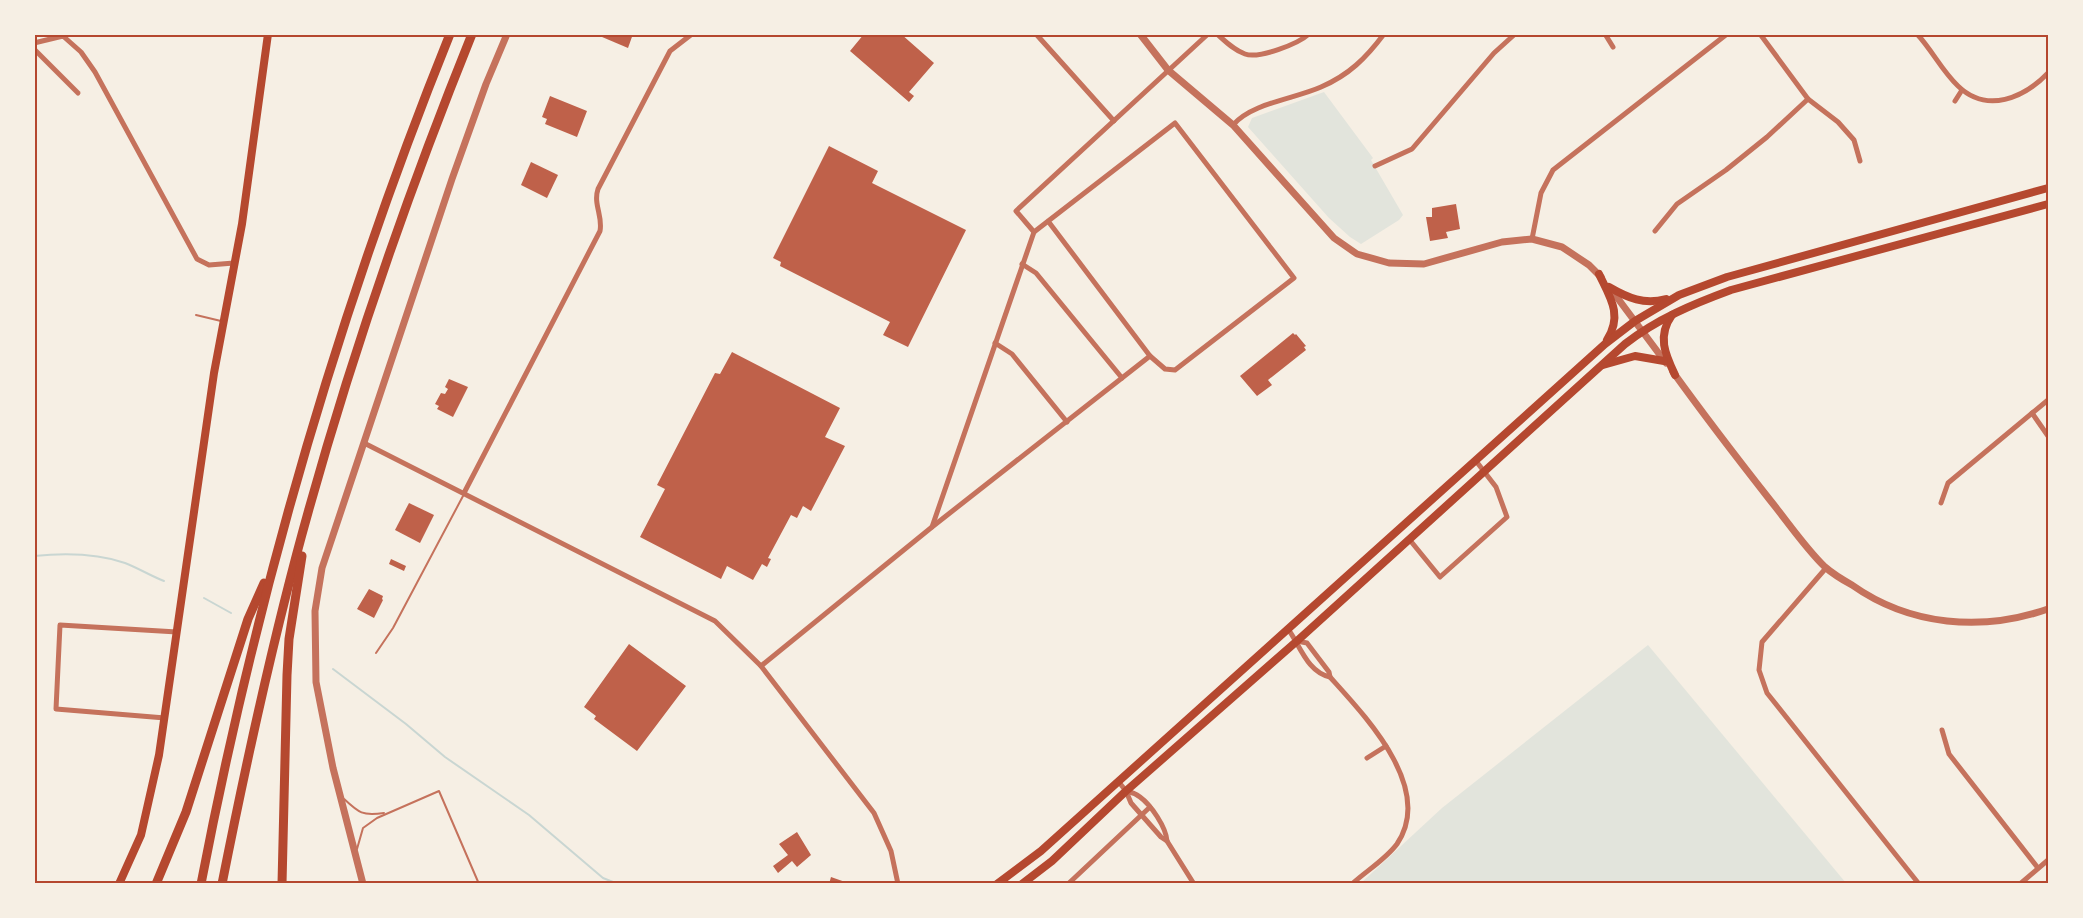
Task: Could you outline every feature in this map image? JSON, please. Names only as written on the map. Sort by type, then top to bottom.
[{"type":"highway","points":[[201,884],[235,718],[309,436],[353,297],[394,180],[450,34]]},
{"type":"highway","points":[[222,884],[260,702],[309,509],[344,391],[393,243],[472,34]]},
{"type":"highway","points":[[282,884],[289,639],[309,509]]},
{"type":"highway","points":[[156,884],[186,812],[248,619],[276,557]]},
{"type":"main road","points":[[119,884],[141,835],[151,797],[165,718],[182,585],[201,472],[214,373],[242,224],[268,34]]},
{"type":"main road","points":[[1609,287],[1642,302],[1658,301],[1727,277],[2049,188]]},
{"type":"main road","points":[[2027,194],[2031,208]]},
{"type":"main road","points":[[1022,884],[1052,861],[1126,791],[1297,641],[1599,367],[1642,331],[1672,314],[1731,290],[2049,204]]},
{"type":"main road","points":[[1599,274],[1616,315],[1611,334],[1605,344]]},
{"type":"main road","points":[[997,884],[1041,851],[1605,344],[1635,321],[1679,295]]},
{"type":"main road","points":[[1672,314],[1666,323],[1663,339],[1675,375]]},
{"type":"main road","points":[[1599,367],[1635,356],[1664,361]]},
{"type":"street","points":[[363,884],[340,798],[316,682],[315,610],[322,568],[452,179],[486,84],[507,34]]},
{"type":"street","points":[[464,493],[600,231],[601,224],[596,201],[598,189],[670,51],[692,34]]},
{"type":"street","points":[[1036,34],[1114,121]]},
{"type":"street","points":[[1140,34],[1168,70],[1233,125],[1334,238],[1357,254],[1389,263],[1424,264],[1502,242],[1532,239],[1563,248],[1584,261],[1599,274],[1746,470],[1826,568],[1871,599],[1916,616],[1948,622],[1976,623],[2008,619],[2049,609]]},
{"type":"street","points":[[1034,232],[1016,211],[1208,34]]},
{"type":"street","points":[[1217,34],[1232,47],[1247,55],[1276,50],[1305,38],[1309,34]]},
{"type":"street","points":[[1233,125],[1245,114],[1321,87],[1341,77],[1364,60],[1384,34]]},
{"type":"street","points":[[1375,166],[1412,149],[1494,53],[1515,34]]},
{"type":"street","points":[[1605,34],[1613,47]]},
{"type":"street","points":[[1532,239],[1541,193],[1553,170],[1727,34]]},
{"type":"street","points":[[1760,34],[1808,99],[1838,122],[1854,140],[1860,161]]},
{"type":"street","points":[[1917,34],[1952,79],[1962,90],[1976,99],[2004,101],[2027,91],[2049,73]]},
{"type":"street","points":[[34,43],[63,35],[81,52],[95,72],[197,259],[209,265],[234,263]]},
{"type":"street","points":[[34,49],[78,93]]},
{"type":"street","points":[[1955,101],[1962,90]]},
{"type":"street","points":[[1655,231],[1677,204],[1726,170],[1767,137],[1808,99]]},
{"type":"street","points":[[932,527],[1034,232],[1175,123],[1294,278],[1175,370],[1165,369],[1150,356],[1048,222]]},
{"type":"street","points":[[1022,264],[1036,273],[1122,378]]},
{"type":"street","points":[[995,343],[1012,354],[1067,422]]},
{"type":"street","points":[[761,666],[932,527],[1150,356]]},
{"type":"street","points":[[1941,503],[1948,483],[2049,400]]},
{"type":"street","points":[[2032,414],[2049,436]]},
{"type":"street","points":[[364,443],[715,621],[761,666],[874,813],[891,851],[898,884]]},
{"type":"street","points":[[1409,539],[1440,577],[1507,517],[1496,487],[1476,460]]},
{"type":"street","points":[[1826,568],[1762,642],[1759,670],[1762,681],[1774,701],[1919,884]]},
{"type":"street","points":[[165,718],[56,709],[60,625],[177,632]]},
{"type":"street","points":[[1288,629],[1297,641],[1299,650],[1311,664],[1324,676],[1330,677]]},
{"type":"street","points":[[1297,641],[1306,643],[1329,672],[1330,677],[1386,746],[1398,768],[1408,798],[1409,807],[1404,829],[1397,844],[1382,860],[1352,884]]},
{"type":"street","points":[[1942,730],[1949,754],[2038,868]]},
{"type":"street","points":[[1367,758],[1386,746]]},
{"type":"street","points":[[1118,781],[1126,791],[1131,803],[1167,841],[1194,884]]},
{"type":"street","points":[[1126,791],[1139,796],[1150,807],[1167,835],[1167,841]]},
{"type":"street","points":[[1068,884],[1150,807]]},
{"type":"street","points":[[2020,884],[2049,860]]},
{"type":"lane","points":[[196,315],[224,322]]},
{"type":"lane","points":[[376,653],[393,628],[464,493]]},
{"type":"lane","points":[[356,856],[363,828],[386,813],[439,791],[479,884]]},
{"type":"lane","points":[[340,798],[363,814],[386,813]]},
{"type":"shaded area","points":[[1324,92],[1373,158],[1371,160],[1403,215],[1399,220],[1361,244],[1329,218],[1248,127],[1252,118]]},
{"type":"shaded area","points":[[1648,645],[1846,883],[1361,883],[1442,808]]},
{"type":"building","points":[[595,34],[633,34],[628,48]]},
{"type":"building","points":[[864,34],[901,34],[934,63],[909,92],[914,96],[909,102],[850,51]]},
{"type":"building","points":[[550,96],[587,111],[577,137],[545,124],[547,119],[542,117]]},
{"type":"building","points":[[829,146],[878,171],[872,183],[966,230],[908,347],[883,335],[890,322],[780,266],[781,262],[773,258]]},
{"type":"building","points":[[531,162],[558,175],[547,198],[521,185]]},
{"type":"building","points":[[1456,204],[1460,229],[1446,232],[1448,238],[1430,241],[1426,217],[1432,217],[1432,208]]},
{"type":"building","points":[[1293,333],[1306,346],[1304,347],[1306,350],[1268,380],[1272,385],[1257,396],[1240,376]]},
{"type":"building","points":[[732,352],[840,408],[825,437],[845,446],[811,511],[803,506],[797,518],[791,515],[768,558],[771,559],[767,567],[762,564],[753,580],[727,566],[721,579],[640,537],[665,489],[657,485],[715,373],[720,374]]},
{"type":"building","points":[[449,379],[468,387],[453,417],[437,409],[439,406],[435,404],[441,393],[445,394],[448,389],[445,387]]},
{"type":"building","points":[[409,503],[434,515],[420,543],[395,530]]},
{"type":"building","points":[[391,559],[406,566],[404,571],[389,564]]},
{"type":"building","points":[[369,589],[383,596],[374,618],[357,609]]},
{"type":"building","points":[[629,644],[686,686],[637,751],[594,719],[596,716],[584,707]]},
{"type":"building","points":[[797,832],[811,855],[797,867],[792,861],[778,873],[773,866],[788,855],[779,844]]},
{"type":"building","points":[[831,877],[848,883],[848,884],[829,884]]},
{"type":"waterway","points":[[34,556],[68,554],[103,557],[125,563],[164,581]]},
{"type":"waterway","points":[[204,598],[231,613]]},
{"type":"waterway","points":[[333,669],[406,724],[445,757],[529,815],[603,878],[618,884]]}]
